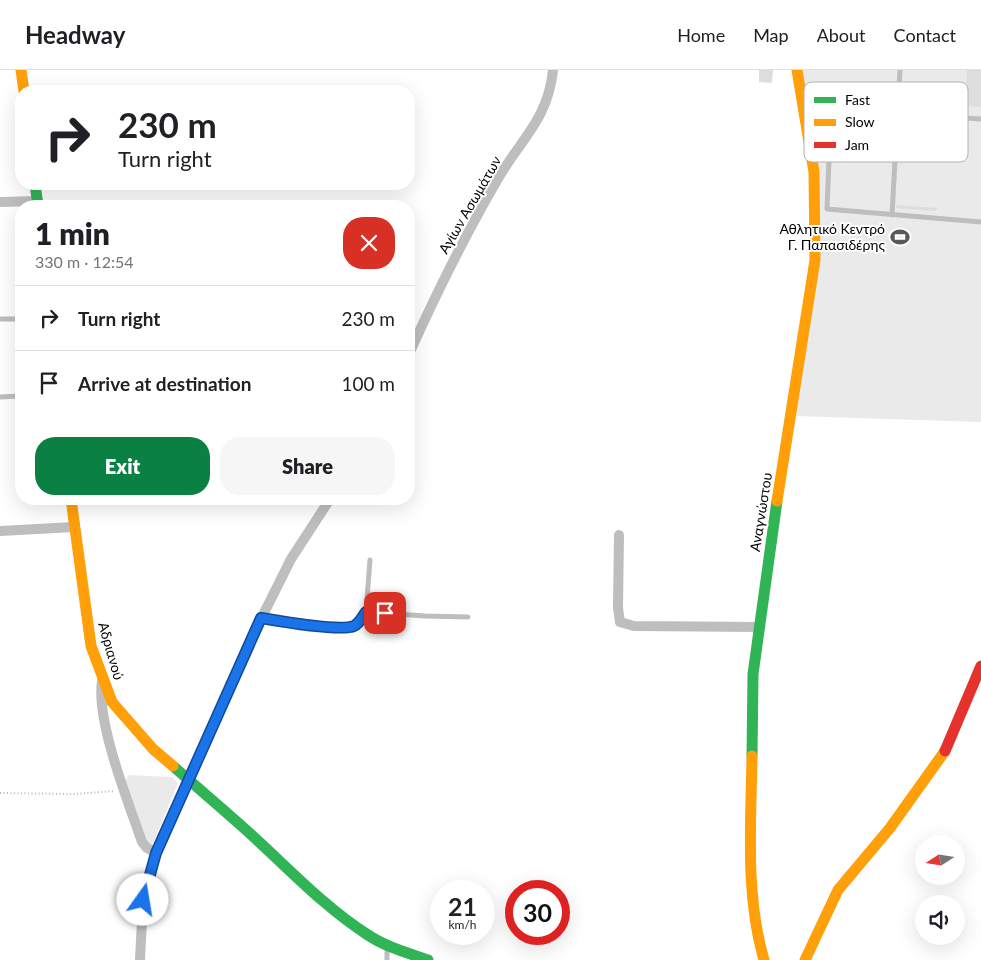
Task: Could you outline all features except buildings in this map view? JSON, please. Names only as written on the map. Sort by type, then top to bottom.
[{"type":"street","points":[[21,70],[23,85]]},
{"type":"street","name":"Αγίων Ασωμάτων","points":[[415,341],[446,274],[500,176],[546,107],[551,90],[553,70]]},
{"type":"street","name":"Αναγνώστου","points":[[797,70],[804,112]]},
{"type":"street","name":"Αναγνώστου","points":[[764,960],[758,939],[751,863],[752,674],[821,210],[812,162]]},
{"type":"street","points":[[0,202],[15,203]]},
{"type":"street","name":"Αδριανού","points":[[72,505],[91,646],[102,681],[112,702],[153,749],[308,888],[369,936],[387,945],[428,960]]},
{"type":"street","points":[[140,960],[143,900],[156,853],[261,618],[291,559],[326,505]]},
{"type":"street","points":[[0,531],[74,526]]},
{"type":"street","points":[[619,535],[618,608],[620,622],[634,626],[759,627]]},
{"type":"street","points":[[805,960],[838,890],[920,791],[942,758],[981,666]]},
{"type":"street","points":[[102,681],[100,695],[125,791],[142,842],[147,848],[156,853]]},
{"type":"lane","points":[[968,118],[981,119]]},
{"type":"lane","points":[[826,162],[821,210],[981,222]]},
{"type":"lane","points":[[892,215],[895,162]]},
{"type":"lane","points":[[0,319],[15,319]]},
{"type":"lane","points":[[0,397],[15,396]]},
{"type":"lane","points":[[261,618],[311,626],[350,627],[360,622],[366,612],[370,560]]},
{"type":"lane","points":[[366,612],[468,617]]},
{"type":"lane","points":[[387,945],[387,960]]},
{"type":"path","points":[[0,793],[74,794],[125,791]]},
{"type":"shaded area","name":"Αθλητικό Κεντρό Γ. Παπασιδέρης","points":[[800,70],[981,70],[981,422],[795,416],[817,265],[808,162],[968,162],[968,82],[804,82],[804,116]]},
{"type":"shaded area","points":[[128,775],[172,777],[178,783],[152,846],[148,846],[125,784]]},
{"type":"traffic: fast","points":[[36,190],[37,200]]},
{"type":"traffic: fast","points":[[752,756],[753,674],[777,501]]},
{"type":"traffic: fast","points":[[173,766],[338,913],[382,943],[428,960]]},
{"type":"traffic: slow","points":[[21,70],[23,85]]},
{"type":"traffic: slow","points":[[797,70],[804,112]]},
{"type":"traffic: slow","points":[[777,501],[815,260],[812,162]]},
{"type":"traffic: slow","points":[[72,505],[91,646],[112,702],[153,749],[173,766]]},
{"type":"traffic: slow","points":[[805,960],[838,890],[890,828],[945,751]]},
{"type":"traffic: slow","points":[[752,756],[750,859],[754,910],[764,960]]},
{"type":"traffic: jam","points":[[945,751],[981,666]]},
{"type":"place","name":"Αθλητικό Κεντρό Γ. Παπασιδέρης","points":[[900,237]]},
{"type":"route","points":[[143,900],[156,853],[261,618],[311,626],[350,627],[360,622],[366,612],[385,613]]}]
